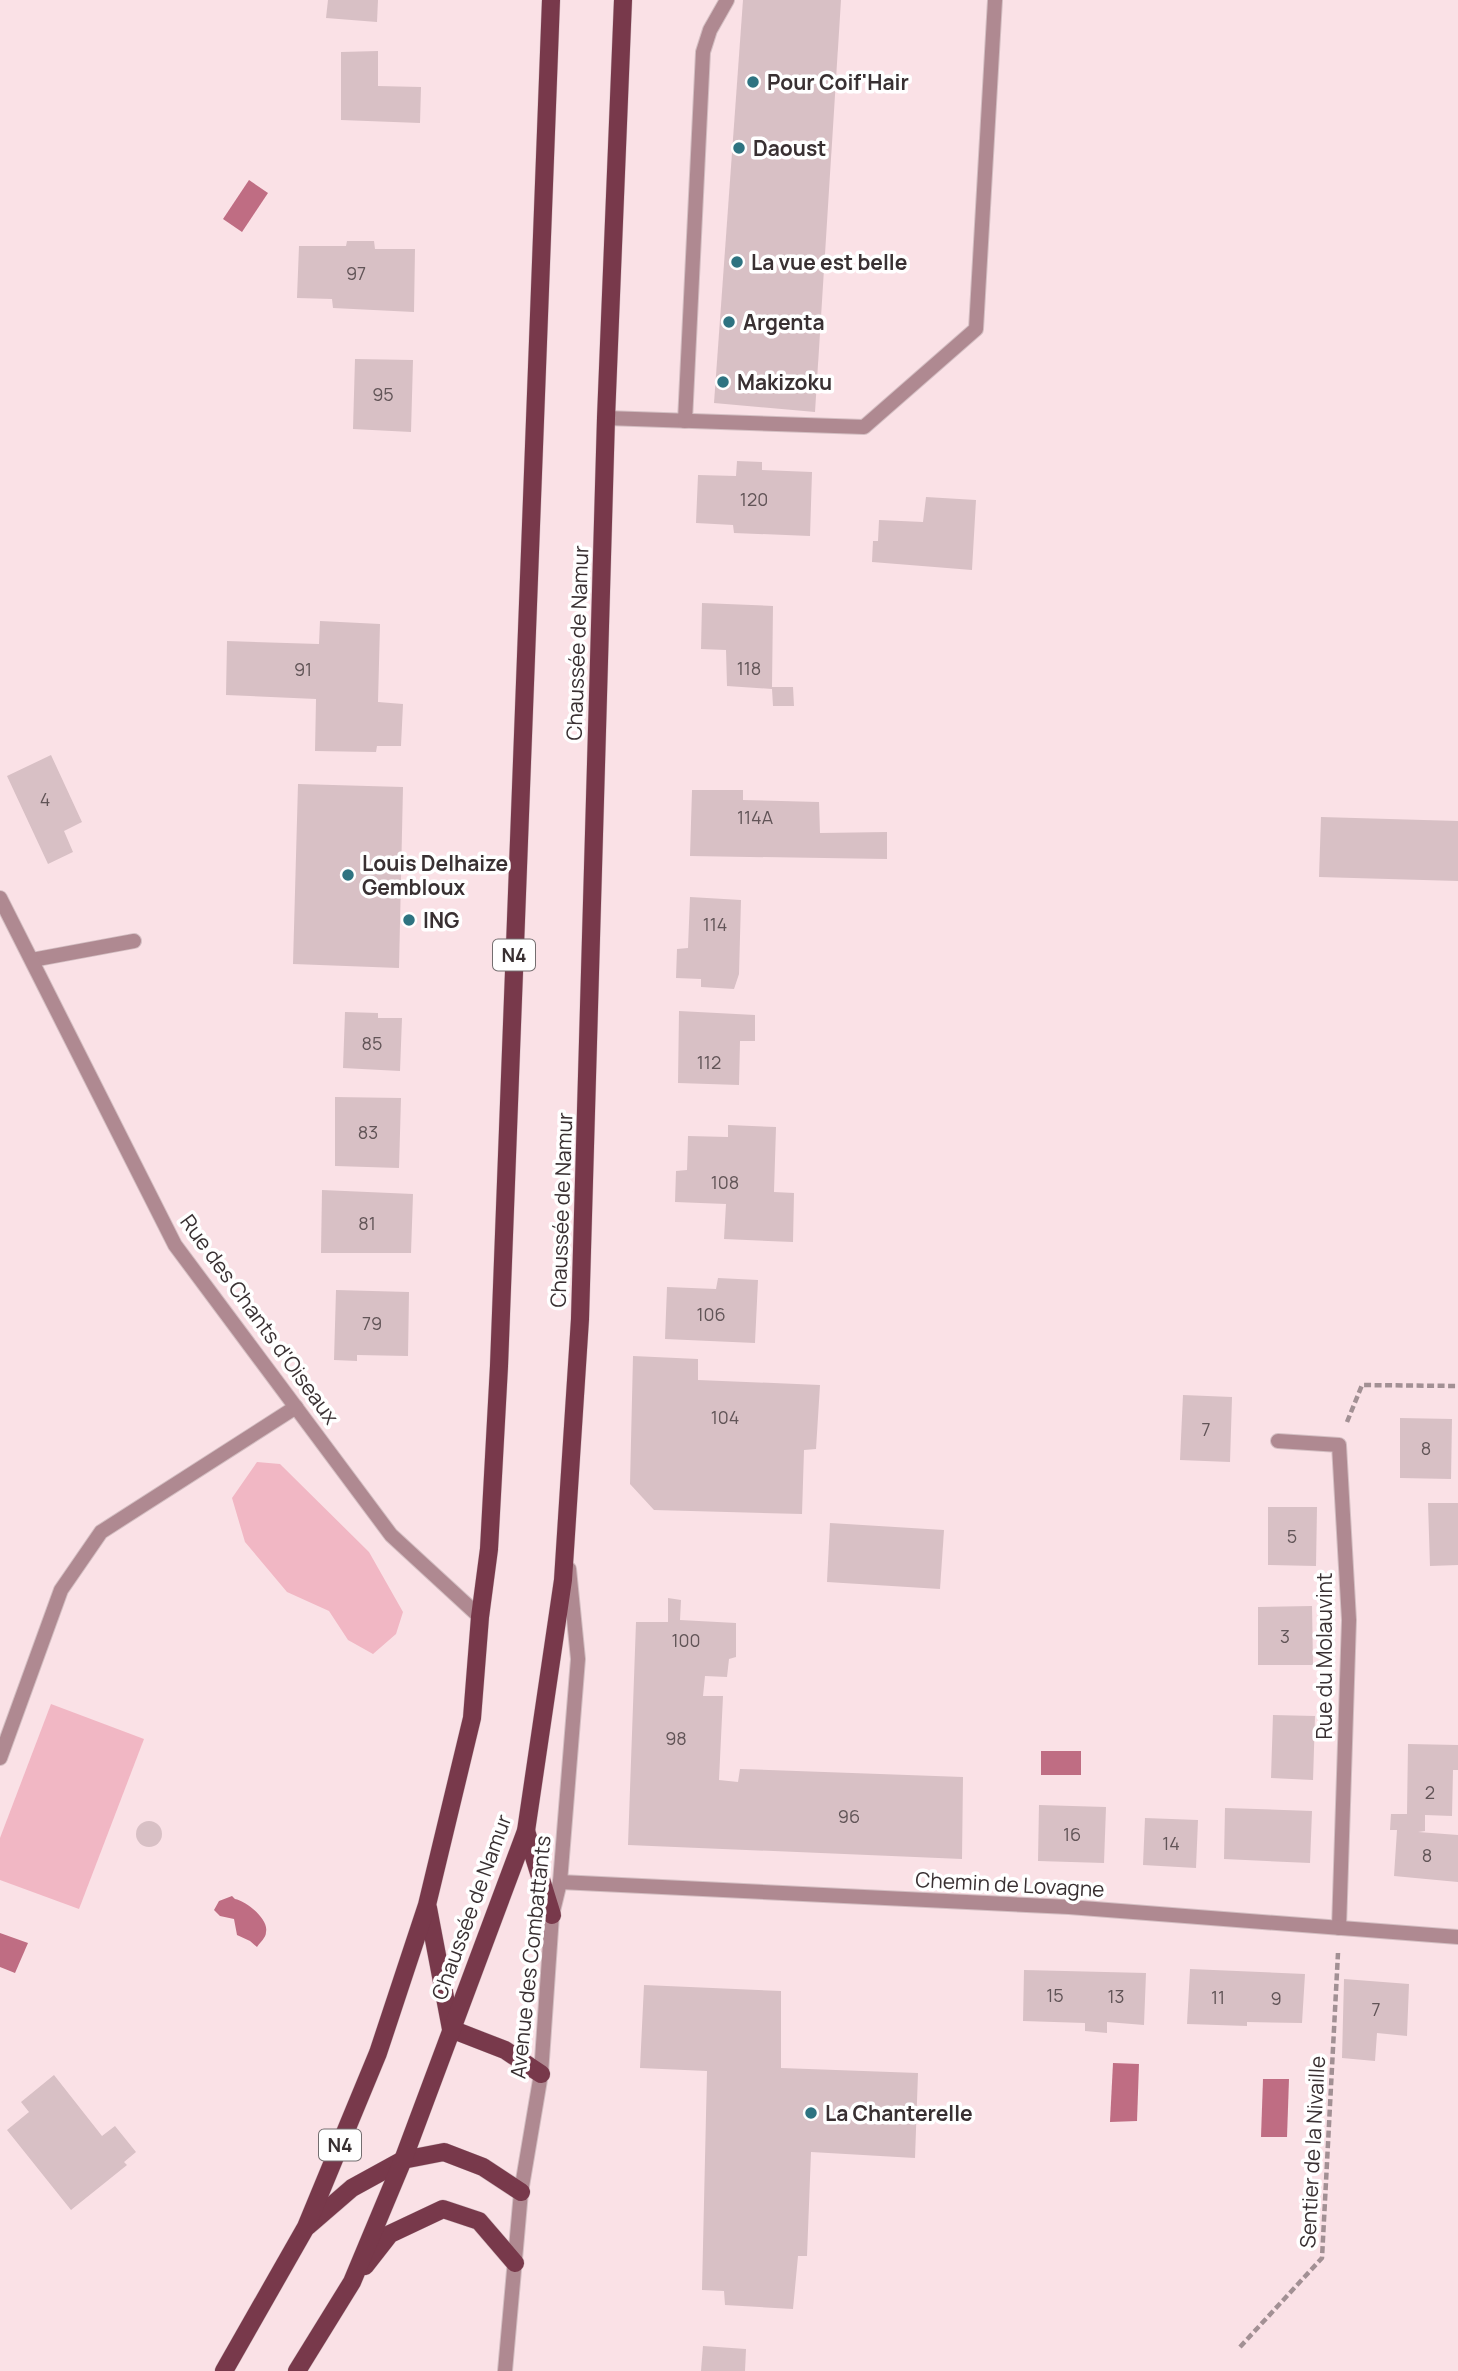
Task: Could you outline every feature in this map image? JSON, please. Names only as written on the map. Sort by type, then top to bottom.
[{"type":"main road","name":"Chaussée de Namur","points":[[224,2371],[306,2227],[378,2053],[427,1905],[472,1718],[480,1617],[489,1549],[499,1366],[551,0]]},
{"type":"main road","name":"Chaussée de Namur","points":[[297,2371],[352,2282],[402,2160],[526,1831],[566,1547],[580,1319],[606,418],[624,0]]},
{"type":"main road","points":[[526,1831],[552,1915]]},
{"type":"main road","points":[[427,1905],[451,2029],[505,2050],[541,2074]]},
{"type":"main road","points":[[306,2227],[352,2188],[402,2160],[444,2152],[484,2167],[521,2192]]},
{"type":"main road","points":[[352,2282],[390,2234],[443,2209],[479,2221],[515,2263]]},
{"type":"street","points":[[685,421],[703,52],[710,30],[727,0]]},
{"type":"street","points":[[606,418],[864,427],[976,329],[995,0]]},
{"type":"street","name":"Rue des Chants d'Oiseaux","points":[[0,898],[176,1245],[391,1535],[480,1617]]},
{"type":"street","points":[[32,960],[134,941]]},
{"type":"street","points":[[0,1758],[61,1590],[101,1532],[296,1407]]},
{"type":"street","points":[[1278,1441],[1339,1445]]},
{"type":"street","name":"Rue du Molauvint","points":[[1339,1445],[1349,1620],[1339,1927]]},
{"type":"street","name":"Avenue des Combattants","points":[[505,2371],[521,2192],[541,2074],[552,1915],[560,1882],[578,1659],[566,1547]]},
{"type":"street","name":"Chemin de Lovagne","points":[[560,1882],[1069,1907],[1458,1937]]},
{"type":"path","points":[[1339,1445],[1362,1385],[1458,1386]]},
{"type":"path","name":"Sentier de la Nivaille","points":[[1240,2347],[1322,2258],[1339,1927]]},
{"type":"shaded area","points":[[249,180],[268,193],[242,232],[223,219]]},
{"type":"shaded area","points":[[257,1462],[280,1464],[369,1552],[403,1612],[396,1634],[373,1654],[348,1640],[329,1611],[287,1592],[245,1542],[232,1498]]},
{"type":"shaded area","points":[[51,1704],[144,1739],[79,1909],[0,1880],[0,1838]]},
{"type":"shaded area","points":[[1041,1751],[1081,1751],[1081,1775],[1041,1775]]},
{"type":"shaded area","points":[[232,1896],[250,1907],[264,1922],[266,1934],[257,1947],[237,1935],[234,1919],[220,1916],[214,1910],[219,1901]]},
{"type":"shaded area","points":[[0,1933],[28,1943],[15,1973],[0,1967]]},
{"type":"shaded area","points":[[1113,2063],[1139,2064],[1137,2121],[1110,2122]]},
{"type":"shaded area","points":[[1263,2079],[1289,2079],[1287,2137],[1261,2137]]},
{"type":"building","points":[[328,0],[378,0],[377,22],[326,18]]},
{"type":"building","points":[[743,0],[841,0],[815,412],[714,403]]},
{"type":"building","points":[[378,51],[378,86],[421,87],[420,123],[341,120],[341,52]]},
{"type":"building","points":[[347,241],[374,241],[375,249],[415,249],[414,312],[333,308],[332,299],[297,298],[299,246],[346,246]]},
{"type":"building","points":[[355,359],[413,360],[411,432],[353,429]]},
{"type":"building","points":[[737,461],[762,462],[762,470],[812,472],[810,536],[734,533],[733,525],[696,523],[698,475],[736,476]]},
{"type":"building","points":[[926,497],[976,500],[972,570],[872,562],[873,541],[878,541],[879,520],[923,522]]},
{"type":"building","points":[[702,603],[773,606],[772,687],[793,687],[794,706],[773,706],[772,689],[727,686],[726,650],[701,649]]},
{"type":"building","points":[[320,621],[380,624],[378,702],[403,704],[401,746],[377,746],[376,752],[315,751],[316,699],[226,695],[227,641],[319,644]]},
{"type":"building","points":[[51,755],[82,822],[64,831],[73,852],[48,864],[7,776]]},
{"type":"building","name":"Louis Delhaize Gembloux","points":[[298,784],[403,787],[399,968],[293,964]]},
{"type":"building","points":[[692,790],[743,790],[743,800],[819,802],[820,833],[887,832],[887,859],[690,856]]},
{"type":"building","points":[[1321,817],[1458,821],[1458,881],[1319,877]]},
{"type":"building","points":[[690,897],[741,900],[739,974],[734,989],[701,987],[701,979],[676,978],[677,949],[688,948]]},
{"type":"building","points":[[679,1011],[755,1015],[755,1041],[740,1041],[739,1085],[678,1083]]},
{"type":"building","points":[[345,1012],[378,1013],[378,1018],[402,1018],[400,1071],[343,1068]]},
{"type":"building","points":[[335,1097],[401,1098],[399,1168],[335,1166]]},
{"type":"building","points":[[728,1125],[776,1127],[774,1192],[794,1193],[793,1242],[724,1239],[726,1204],[675,1202],[676,1171],[687,1170],[688,1136],[728,1137]]},
{"type":"building","points":[[322,1190],[413,1194],[411,1253],[321,1253]]},
{"type":"building","points":[[718,1278],[758,1280],[755,1343],[665,1339],[667,1287],[716,1289]]},
{"type":"building","points":[[336,1290],[409,1292],[408,1356],[357,1355],[357,1361],[334,1360]]},
{"type":"building","points":[[633,1356],[698,1359],[698,1380],[820,1385],[816,1449],[804,1450],[802,1514],[654,1510],[630,1484]]},
{"type":"building","points":[[1183,1395],[1232,1397],[1230,1462],[1180,1460]]},
{"type":"building","points":[[1400,1418],[1452,1419],[1451,1479],[1400,1478]]},
{"type":"building","points":[[1428,1503],[1458,1503],[1458,1565],[1430,1566]]},
{"type":"building","points":[[1268,1507],[1317,1507],[1316,1566],[1268,1565]]},
{"type":"building","points":[[830,1523],[944,1530],[940,1589],[827,1582]]},
{"type":"building","points":[[668,1598],[681,1600],[680,1620],[736,1623],[736,1657],[729,1659],[727,1677],[705,1676],[703,1696],[723,1696],[719,1780],[738,1782],[740,1769],[963,1777],[962,1859],[628,1845],[636,1622],[668,1622]]},
{"type":"building","points":[[1312,1606],[1313,1665],[1258,1665],[1258,1607]]},
{"type":"building","points":[[1273,1715],[1315,1716],[1313,1780],[1271,1778]]},
{"type":"building","points":[[1408,1744],[1458,1745],[1458,1770],[1453,1770],[1452,1816],[1425,1815],[1425,1831],[1418,1832],[1458,1835],[1458,1882],[1394,1876],[1397,1830],[1390,1830],[1391,1814],[1407,1814]]},
{"type":"building","points":[[1039,1805],[1106,1807],[1104,1863],[1038,1861]]},
{"type":"building","points":[[1225,1808],[1312,1811],[1310,1863],[1224,1859]]},
{"type":"building","points":[[1145,1818],[1198,1820],[1196,1868],[1143,1865]]},
{"type":"building","points":[[149,1821],[158,1825],[162,1834],[158,1843],[149,1847],[140,1843],[136,1834],[140,1825]]},
{"type":"building","points":[[1190,1969],[1305,1974],[1302,2023],[1247,2022],[1247,2026],[1187,2024]]},
{"type":"building","points":[[1024,1970],[1146,1973],[1144,2025],[1107,2022],[1107,2033],[1085,2031],[1085,2023],[1023,2021]]},
{"type":"building","points":[[1344,1979],[1409,1984],[1407,2036],[1377,2033],[1375,2061],[1342,2058]]},
{"type":"building","name":"La Chanterelle","points":[[644,1985],[781,1991],[781,2068],[918,2073],[915,2158],[811,2152],[807,2256],[798,2256],[793,2309],[725,2305],[724,2291],[702,2290],[707,2071],[640,2068]]},
{"type":"building","points":[[54,2075],[102,2136],[115,2126],[136,2152],[124,2162],[127,2165],[71,2210],[7,2130],[29,2112],[21,2102]]},
{"type":"building","points":[[703,2346],[746,2349],[745,2371],[701,2371]]},
{"type":"place","name":"Pour Coif'Hair","points":[[753,82]]},
{"type":"place","name":"Daoust","points":[[739,148]]},
{"type":"place","name":"La vue est belle","points":[[737,262]]},
{"type":"place","name":"Argenta","points":[[729,322]]},
{"type":"place","name":"Makizoku","points":[[723,382]]},
{"type":"place","name":"Louis Delhaize Gembloux","points":[[348,875]]},
{"type":"place","name":"ING","points":[[409,920]]},
{"type":"place","name":"La Chanterelle","points":[[811,2113]]}]
